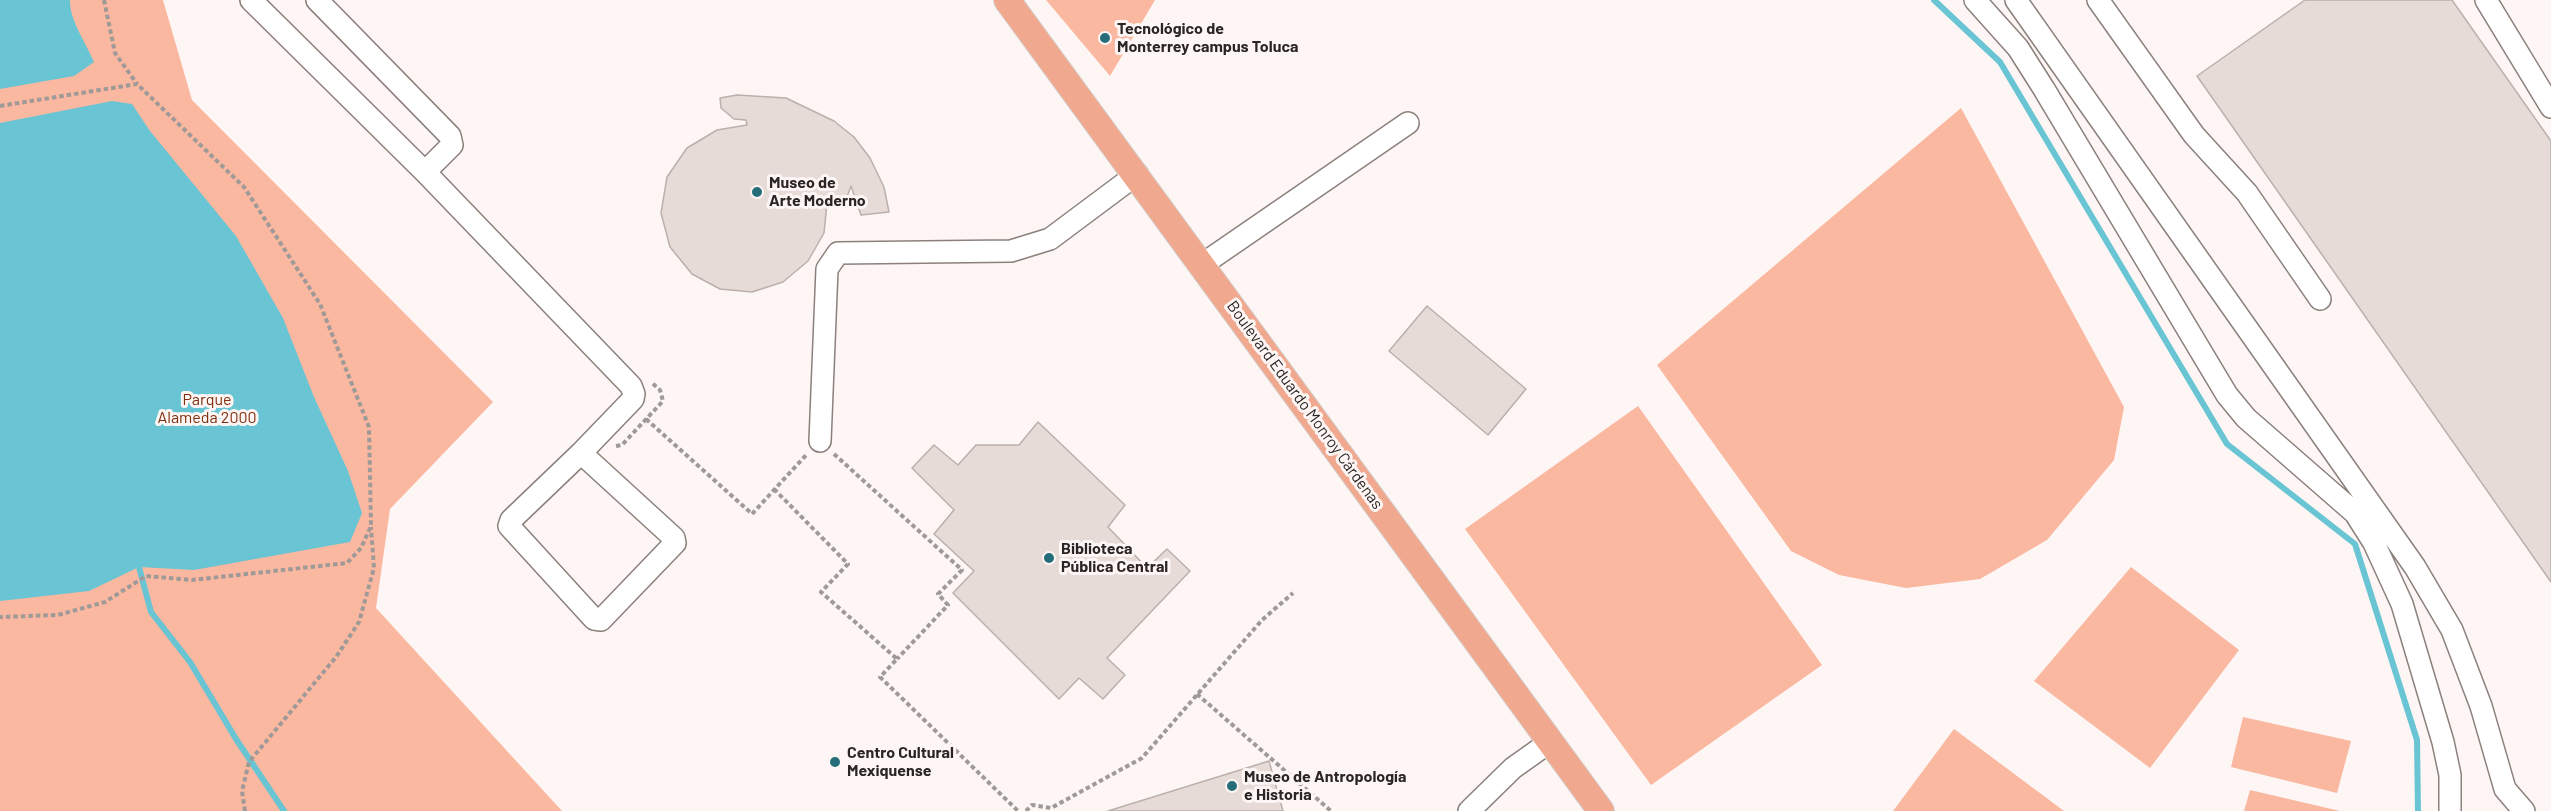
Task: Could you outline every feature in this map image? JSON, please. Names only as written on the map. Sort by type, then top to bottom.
[{"type":"main road","name":"Boulevard Eduardo Monroy Cárdenas","points":[[1008,0],[1203,264],[1600,811]]},
{"type":"lane","points":[[317,0],[450,136],[452,145],[425,172]]},
{"type":"lane","points":[[1975,0],[2023,56],[2227,395],[2246,418],[2355,513],[2374,543],[2402,604],[2444,742],[2450,775],[2450,811]]},
{"type":"lane","points":[[2016,0],[2415,567],[2452,630],[2481,706],[2505,789],[2524,811]]},
{"type":"lane","points":[[2098,0],[2194,135],[2247,192],[2320,299]]},
{"type":"lane","points":[[2486,0],[2551,107]]},
{"type":"lane","points":[[260,3],[633,390],[634,394],[628,404],[511,520],[509,526],[594,619],[603,619],[674,546],[674,538],[581,453]]},
{"type":"lane","points":[[1203,264],[1408,123]]},
{"type":"lane","points":[[820,441],[827,268],[838,253],[1011,252],[1050,239],[1137,174]]},
{"type":"lane","points":[[1469,811],[1513,768],[1551,741]]},
{"type":"path","points":[[104,0],[115,54],[137,84],[244,187],[320,304],[369,427],[374,568],[359,622],[336,657],[249,762],[242,791],[245,811]]},
{"type":"path","points":[[0,106],[137,84]]},
{"type":"path","points":[[608,446],[622,446],[646,419],[752,514],[820,441],[962,570],[938,594],[948,605],[880,677],[1018,811]]},
{"type":"path","points":[[774,489],[848,564],[821,592],[897,659]]},
{"type":"path","points":[[0,617],[58,615],[105,603],[146,576],[192,580],[348,563],[361,548],[371,526]]},
{"type":"path","points":[[1026,811],[1032,805],[1051,808],[1142,758],[1262,620],[1293,593]]},
{"type":"path","points":[[1197,694],[1331,811]]},
{"type":"green space","name":"Parque Alameda 2000","points":[[0,0],[163,0],[192,100],[493,402],[390,509],[376,608],[562,811],[0,811]]},
{"type":"green space","name":"Tecnológico de Monterrey campus Toluca","points":[[1046,0],[1155,0],[1110,76]]},
{"type":"green space","points":[[1961,108],[2124,407],[2114,460],[2047,540],[1980,579],[1906,588],[1839,575],[1791,551],[1657,365]]},
{"type":"green space","points":[[1638,406],[1822,665],[1651,785],[1465,529]]},
{"type":"green space","points":[[2131,567],[2239,650],[2150,768],[2034,681]]},
{"type":"green space","points":[[2243,717],[2351,741],[2337,793],[2231,767]]},
{"type":"green space","points":[[1954,729],[2064,811],[1893,811]]},
{"type":"green space","points":[[2250,790],[2340,811],[2244,811]]},
{"type":"water","points":[[0,0],[70,0],[75,23],[94,62],[74,76],[0,89]]},
{"type":"water","points":[[112,101],[132,104],[150,131],[236,236],[283,318],[314,397],[348,471],[362,513],[350,542],[194,570],[139,567],[89,591],[0,601],[0,123]]},
{"type":"building","points":[[2305,0],[2452,0],[2551,141],[2551,582],[2197,76]]},
{"type":"building","name":"Museo de Arte Moderno","points":[[737,95],[786,98],[834,121],[854,137],[870,158],[884,187],[889,212],[861,215],[851,186],[847,197],[839,204],[827,203],[824,233],[808,261],[783,282],[752,292],[720,289],[692,274],[670,247],[661,213],[667,177],[687,148],[717,130],[747,125],[746,120],[734,119],[721,108],[720,98]]},
{"type":"building","points":[[1427,306],[1526,389],[1488,435],[1389,351]]},
{"type":"building","name":"Biblioteca Pública Central","points":[[1038,422],[1125,505],[1108,527],[1147,568],[1167,549],[1190,571],[1107,658],[1125,675],[1103,699],[1079,678],[1059,699],[953,593],[974,571],[934,534],[954,510],[912,468],[934,445],[958,465],[976,445],[1019,445]]},
{"type":"building","name":"Museo de Antropología e Historia","points":[[1269,761],[1283,811],[1108,811]]},
{"type":"waterway","points":[[1934,0],[2000,62],[2227,444],[2355,544],[2417,740],[2418,811]]},
{"type":"waterway","points":[[139,567],[151,612],[190,662],[236,739],[284,811]]},
{"type":"place","name":"Tecnológico de Monterrey campus Toluca","points":[[1105,38]]},
{"type":"place","name":"Museo de Arte Moderno","points":[[757,192]]},
{"type":"place","name":"Biblioteca Pública Central","points":[[1049,558]]},
{"type":"place","name":"Centro Cultural Mexiquense","points":[[835,762]]},
{"type":"place","name":"Museo de Antropología e Historia","points":[[1232,786]]}]
